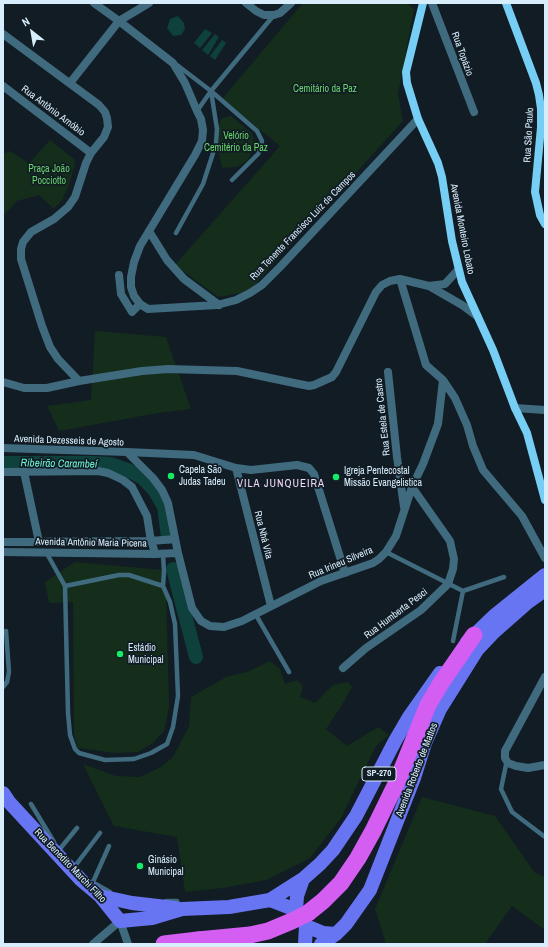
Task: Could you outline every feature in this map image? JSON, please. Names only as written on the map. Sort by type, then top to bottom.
[{"type":"highway","points":[[164,944],[250,935],[268,931],[303,916],[323,901],[342,883],[374,831],[428,705],[474,635]]},
{"type":"highway","points":[[198,940],[238,944]]},
{"type":"main road","name":"SP-270","points":[[100,896],[132,903],[182,909],[229,907],[270,900],[303,879],[333,850],[356,816],[395,741],[426,690],[442,669],[494,616],[545,575]]},
{"type":"main road","name":"Avenida Roberto de Mattos","points":[[321,944],[336,934],[346,924],[370,890],[414,778],[425,743],[440,709],[477,650],[505,622],[528,602],[545,590]]},
{"type":"main road","name":"Rua Benedito Marchi Filho","points":[[3,793],[9,802],[81,880],[100,896],[120,921]]},
{"type":"main road","points":[[303,879],[297,896],[303,916],[305,944]]},
{"type":"main road","points":[[270,900],[303,916],[323,933],[336,934]]},
{"type":"main road","name":"SP-270","points":[[120,921],[152,918],[182,909]]},
{"type":"street","points":[[94,3],[173,63],[185,83],[201,119],[203,130],[202,141],[195,155],[140,246],[131,277],[131,287],[134,296],[140,304]]},
{"type":"street","points":[[70,83],[119,21],[149,3]]},
{"type":"street","points":[[246,3],[264,15],[274,15],[280,13],[291,3]]},
{"type":"street","name":"Avenida Monteiro Lobato","points":[[423,3],[406,72],[407,83],[418,119],[440,170],[458,270],[493,350],[515,408],[527,433],[545,500]]},
{"type":"street","name":"Rua Topázio","points":[[432,3],[474,112]]},
{"type":"street","name":"Rua São Paulo","points":[[506,3],[536,83],[539,95],[541,127],[535,192],[540,215],[545,224]]},
{"type":"street","points":[[3,34],[99,105],[108,118],[108,127],[104,137],[91,153],[86,163],[75,197],[68,207],[54,219],[31,232],[23,242],[21,249],[21,259],[50,347],[58,359],[79,381]]},
{"type":"street","name":"Rua Antônio Arnóbio","points":[[3,86],[91,153]]},
{"type":"street","name":"Rua Tenente Francisco Luiz de Campos","points":[[119,274],[120,294],[132,312],[140,304],[148,309],[219,305],[236,300],[250,293],[262,284],[418,119]]},
{"type":"street","points":[[150,231],[167,260],[184,279],[219,305]]},
{"type":"street","points":[[429,286],[445,284],[458,270]]},
{"type":"street","points":[[400,279],[426,365],[442,380],[456,398],[483,470],[522,516],[545,558]]},
{"type":"street","points":[[3,382],[24,388],[47,388],[79,381],[168,368],[237,371],[294,384],[314,385],[332,377],[336,372],[376,292],[382,285],[390,281],[400,279],[429,286],[478,316]]},
{"type":"street","name":"Rua Estela de Castro","points":[[388,372],[404,508]]},
{"type":"street","name":"Rua Irineu Silveira","points":[[175,539],[192,608],[200,621],[210,626],[224,627],[256,615],[270,606],[321,581],[373,563],[386,552],[396,536],[412,486],[423,464],[438,424],[442,380]]},
{"type":"street","points":[[515,408],[545,410]]},
{"type":"street","name":"Avenida Dezesseis de Agosto","points":[[3,448],[127,452],[144,468],[162,490],[168,503],[175,539]]},
{"type":"street","points":[[127,452],[194,455],[236,468],[251,470],[297,465],[309,468],[314,474],[345,573]]},
{"type":"street","name":"Rua Nhá Vita","points":[[236,468],[270,606]]},
{"type":"street","points":[[3,472],[108,472],[132,487],[147,516],[151,541],[159,554]]},
{"type":"street","points":[[24,472],[39,542]]},
{"type":"street","points":[[412,486],[450,541],[454,559],[453,569],[448,584]]},
{"type":"street","name":"Avenida Antônio Maria Picena","points":[[3,542],[151,541],[175,539]]},
{"type":"street","name":"Avenida Antônio Maria Picena","points":[[3,552],[178,553]]},
{"type":"street","name":"Rua Humberta Pesci","points":[[342,668],[366,648],[421,610],[448,584]]},
{"type":"street","points":[[545,677],[505,751],[506,760],[508,763],[516,766],[528,768],[545,765]]},
{"type":"street","points":[[93,944],[120,921],[128,944]]},
{"type":"lane","points":[[197,111],[211,91],[274,15]]},
{"type":"lane","points":[[173,63],[211,91],[257,131],[262,141],[258,154],[232,180]]},
{"type":"lane","points":[[176,233],[203,184],[216,144],[217,129],[211,91]]},
{"type":"lane","points":[[46,552],[65,586],[68,713],[70,735],[75,749],[79,753],[105,760],[134,759],[151,753],[167,744],[173,727],[178,696],[175,624],[170,602],[163,586],[164,572],[159,554]]},
{"type":"lane","points":[[386,552],[464,591],[504,577]]},
{"type":"lane","points":[[65,586],[119,575],[129,576],[163,586]]},
{"type":"lane","points":[[453,641],[464,591]]},
{"type":"lane","points":[[256,615],[289,672]]},
{"type":"lane","points":[[3,687],[7,682],[9,672],[6,631]]},
{"type":"lane","points":[[506,760],[501,788],[512,812],[545,837]]},
{"type":"lane","points":[[31,804],[59,850],[81,872]]},
{"type":"lane","points":[[59,850],[77,828]]},
{"type":"lane","points":[[75,866],[100,834]]},
{"type":"lane","points":[[93,882],[109,846]]},
{"type":"lane","points":[[87,877],[106,890],[118,895],[146,901],[177,900],[182,909]]},
{"type":"green space","name":"Cemitário da Paz","points":[[303,3],[407,3],[414,9],[398,94],[403,121],[248,292],[218,297],[175,265],[280,146],[222,99]]},
{"type":"green space","name":"Velório Cemitério da Paz","points":[[231,116],[253,134],[254,146],[248,160],[237,167],[222,168],[219,154],[219,124],[222,118]]},
{"type":"green space","name":"Praça João Pocciotto","points":[[50,140],[74,159],[75,164],[69,185],[62,200],[54,209],[39,195],[17,201],[3,216],[3,154],[10,151],[29,163]]},
{"type":"green space","points":[[95,331],[166,337],[191,409],[158,413],[59,431],[47,406],[91,400]]},
{"type":"green space","name":"Estádio Municipal","points":[[75,562],[163,570],[166,590],[169,706],[164,731],[153,743],[138,752],[115,753],[78,748],[74,735],[73,602],[49,603],[45,582]]},
{"type":"green space","points":[[270,661],[280,669],[285,684],[297,680],[303,686],[300,697],[315,703],[333,685],[348,682],[352,687],[326,729],[347,746],[378,727],[389,735],[376,746],[341,818],[310,858],[266,880],[223,888],[185,892],[177,837],[114,826],[83,764],[116,776],[140,777],[161,767],[173,757],[189,726],[191,697],[228,676],[247,672]]},
{"type":"green space","points":[[422,797],[495,816],[535,873],[545,877],[545,930],[512,906],[485,944],[386,944],[375,909]]},
{"type":"shaded area","points":[[178,16],[184,23],[185,29],[181,35],[173,36],[167,28],[170,19]]},
{"type":"shaded area","points":[[205,29],[212,33],[200,48],[194,43]]},
{"type":"shaded area","points":[[215,34],[219,37],[208,55],[202,50]]},
{"type":"shaded area","points":[[222,40],[226,43],[215,60],[210,56]]},
{"type":"waterway","name":"Ribeirão Carambeí","points":[[3,463],[111,464],[128,470],[143,478],[155,491],[164,507],[168,537]]},
{"type":"waterway","points":[[173,569],[196,657]]},
{"type":"place","name":"Capela São Judas Tadeu","points":[[171,476]]},
{"type":"place","name":"Igreja Pentecostal Missão Evangelistica","points":[[336,477]]},
{"type":"place","name":"Estádio Municipal","points":[[120,654]]},
{"type":"place","name":"Ginásio Municipal","points":[[140,866]]},
{"type":"district","name":"VILA JUNQUEIRA","points":[[281,484]]}]
